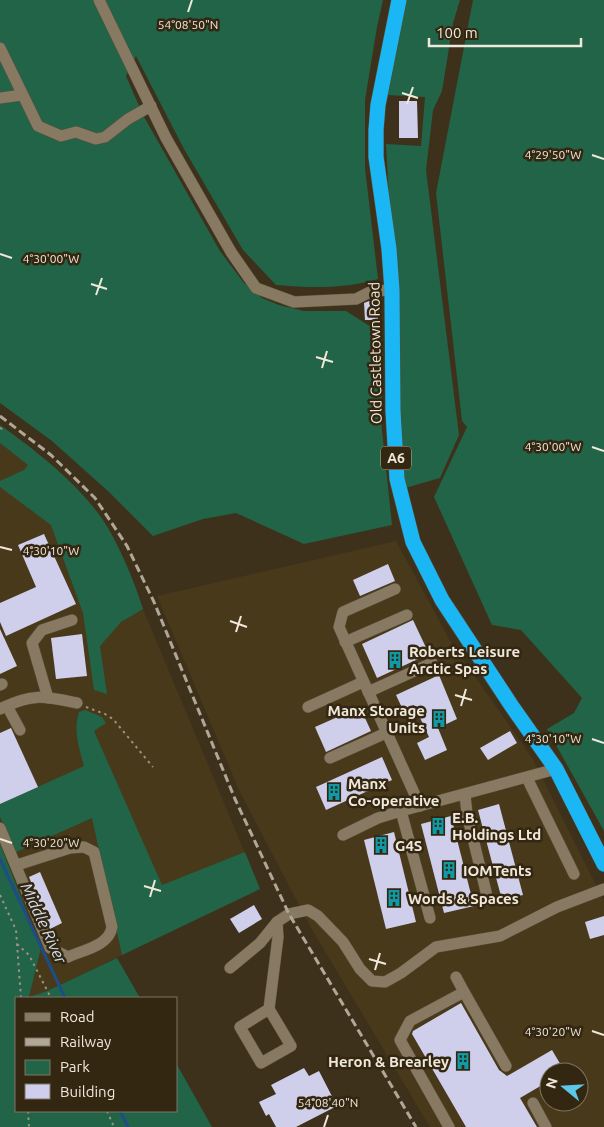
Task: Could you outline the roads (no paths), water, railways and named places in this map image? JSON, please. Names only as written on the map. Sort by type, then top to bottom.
[{"type":"highway","name":"Old Castletown Road","points":[[399,0],[378,105],[376,130],[376,157],[389,250],[392,290],[393,411],[397,479],[413,542],[442,600],[511,705],[556,769],[604,864]]},
{"type":"street","points":[[99,0],[166,138],[226,244],[256,288],[294,302],[356,299],[372,291],[392,290]]},
{"type":"street","points":[[0,48],[38,126],[61,136],[76,132],[96,139],[105,137],[128,119],[151,106]]},
{"type":"street","points":[[0,98],[22,95]]},
{"type":"street","points":[[395,589],[343,612],[339,627],[420,806]]},
{"type":"street","points":[[345,642],[407,615]]},
{"type":"street","points":[[48,698],[32,643],[42,630],[72,620]]},
{"type":"street","points":[[308,708],[432,662]]},
{"type":"street","points":[[20,730],[4,708],[23,699],[48,698],[77,703]]},
{"type":"street","points":[[330,758],[386,733]]},
{"type":"street","points":[[343,835],[378,818],[556,769]]},
{"type":"street","points":[[527,778],[574,874]]},
{"type":"street","points":[[464,795],[488,900]]},
{"type":"street","points":[[401,811],[430,918]]},
{"type":"street","points":[[0,828],[50,948],[68,957],[101,943],[109,936],[112,927],[94,852],[84,846],[70,848],[17,865]]},
{"type":"street","points":[[230,968],[260,943],[277,922],[289,914],[308,910],[318,916],[343,942],[360,969],[372,981],[385,982],[401,973],[436,947],[500,936],[557,906],[604,889]]},
{"type":"street","points":[[269,1010],[240,1026],[261,1063],[291,1046],[269,1010],[278,937],[277,922]]},
{"type":"street","points":[[456,977],[506,1066]]},
{"type":"street","points":[[449,1127],[400,1040],[410,1021],[464,992]]},
{"type":"street","points":[[533,1103],[546,1127]]},
{"type":"waterway","name":"Middle River","points":[[0,859],[65,997]]},
{"type":"waterway","name":"Middle River","points":[[120,1112],[128,1127]]},
{"type":"railway","points":[[0,416],[51,455],[95,498],[127,546],[154,602],[235,799],[289,914],[416,1127]]},
{"type":"place","name":"Roberts Leisure Arctic Spas","points":[[395,660]]},
{"type":"place","name":"Manx Storage Units","points":[[439,719]]},
{"type":"place","name":"Manx Co-operative","points":[[334,792]]},
{"type":"place","name":"E.B. Holdings Ltd","points":[[438,826]]},
{"type":"place","name":"G4S","points":[[381,845]]},
{"type":"place","name":"IOMTents","points":[[449,870]]},
{"type":"place","name":"Words & Spaces","points":[[394,898]]},
{"type":"place","name":"Heron & Brearley","points":[[463,1061]]}]
